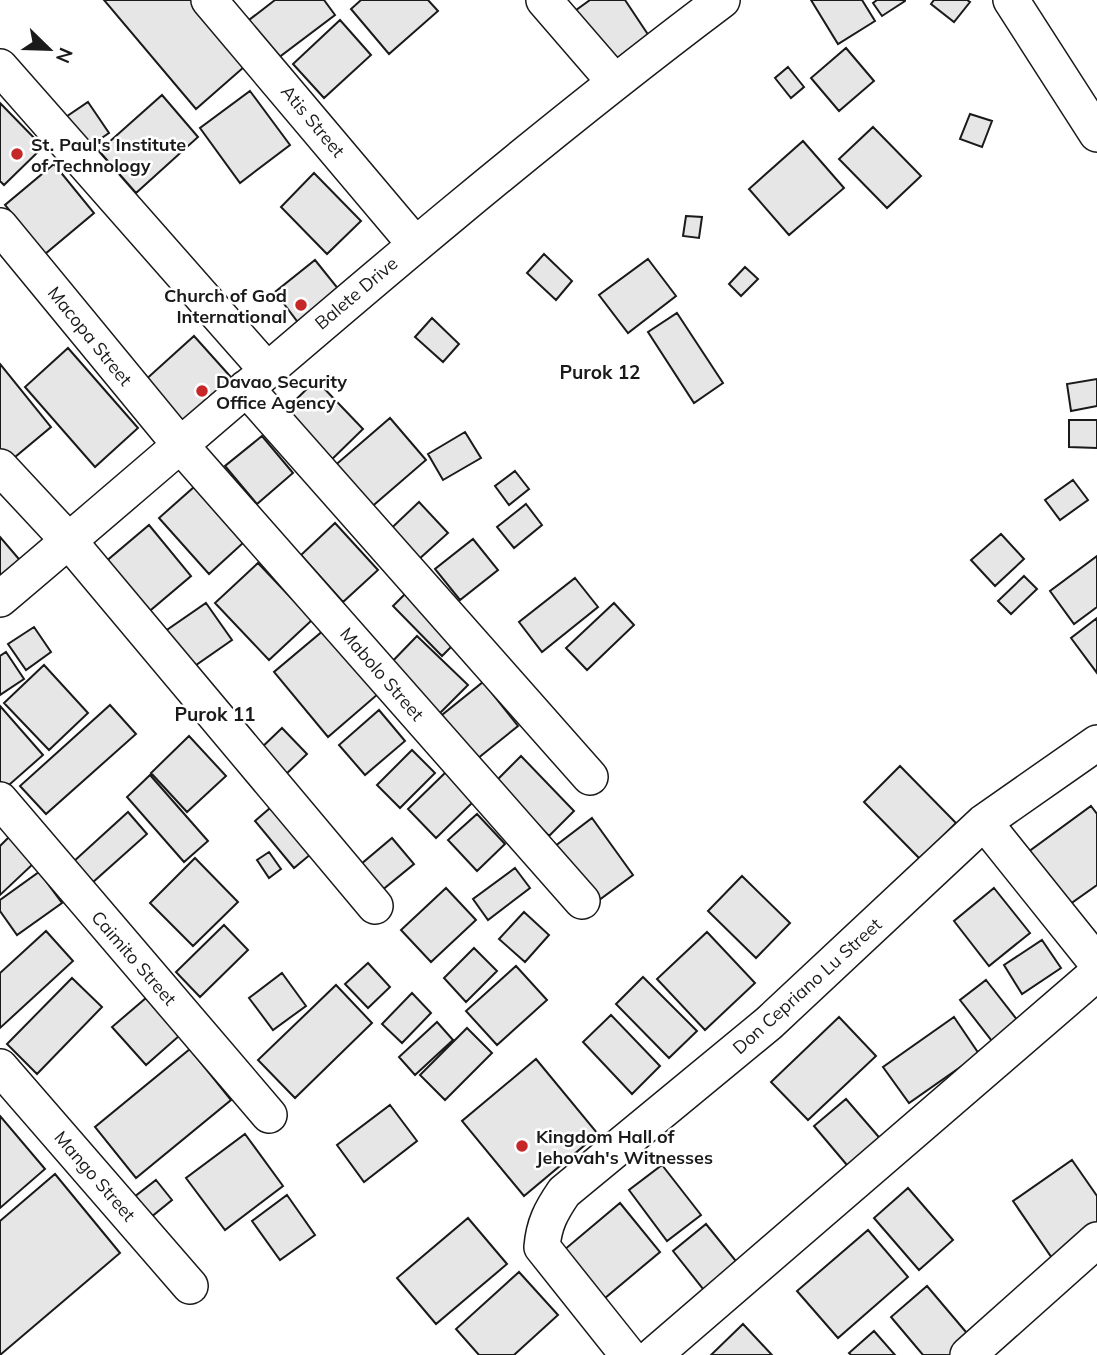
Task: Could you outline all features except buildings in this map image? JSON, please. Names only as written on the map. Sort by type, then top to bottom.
[{"type":"street","name":"Atis Street","points":[[209,0],[415,244]]},
{"type":"street","points":[[544,0],[614,81]]},
{"type":"street","name":"Balete Drive","points":[[0,599],[415,244],[614,81],[722,0]]},
{"type":"street","points":[[1012,0],[1097,134]]},
{"type":"street","points":[[0,67],[590,777]]},
{"type":"street","name":"Macopa Street","points":[[0,226],[181,446]]},
{"type":"street","name":"Mabolo Street","points":[[181,446],[582,901]]},
{"type":"street","points":[[0,467],[68,540],[376,906]]},
{"type":"street","name":"Don Cepriano Lu Street","points":[[628,1355],[542,1247],[543,1232],[549,1214],[564,1192],[769,1023],[984,822],[1097,743]]},
{"type":"street","name":"Caimito Street","points":[[0,800],[269,1115]]},
{"type":"street","points":[[984,822],[1097,963]]},
{"type":"street","points":[[654,1355],[1097,973]]},
{"type":"street","name":"Mango Street","points":[[0,1067],[190,1286]]},
{"type":"street","points":[[968,1355],[1097,1240]]},
{"type":"place","name":"St. Paul's Institute of Technology","points":[[17,154]]},
{"type":"place","name":"Church of God International","points":[[301,305]]},
{"type":"place","name":"Davao Security Office Agency","points":[[202,391]]},
{"type":"place","name":"Kingdom Hall of Jehovah's Witnesses","points":[[522,1146]]},
{"type":"district","name":"Purok 12","points":[[600,372]]},
{"type":"district","name":"Purok 11","points":[[215,714]]}]
